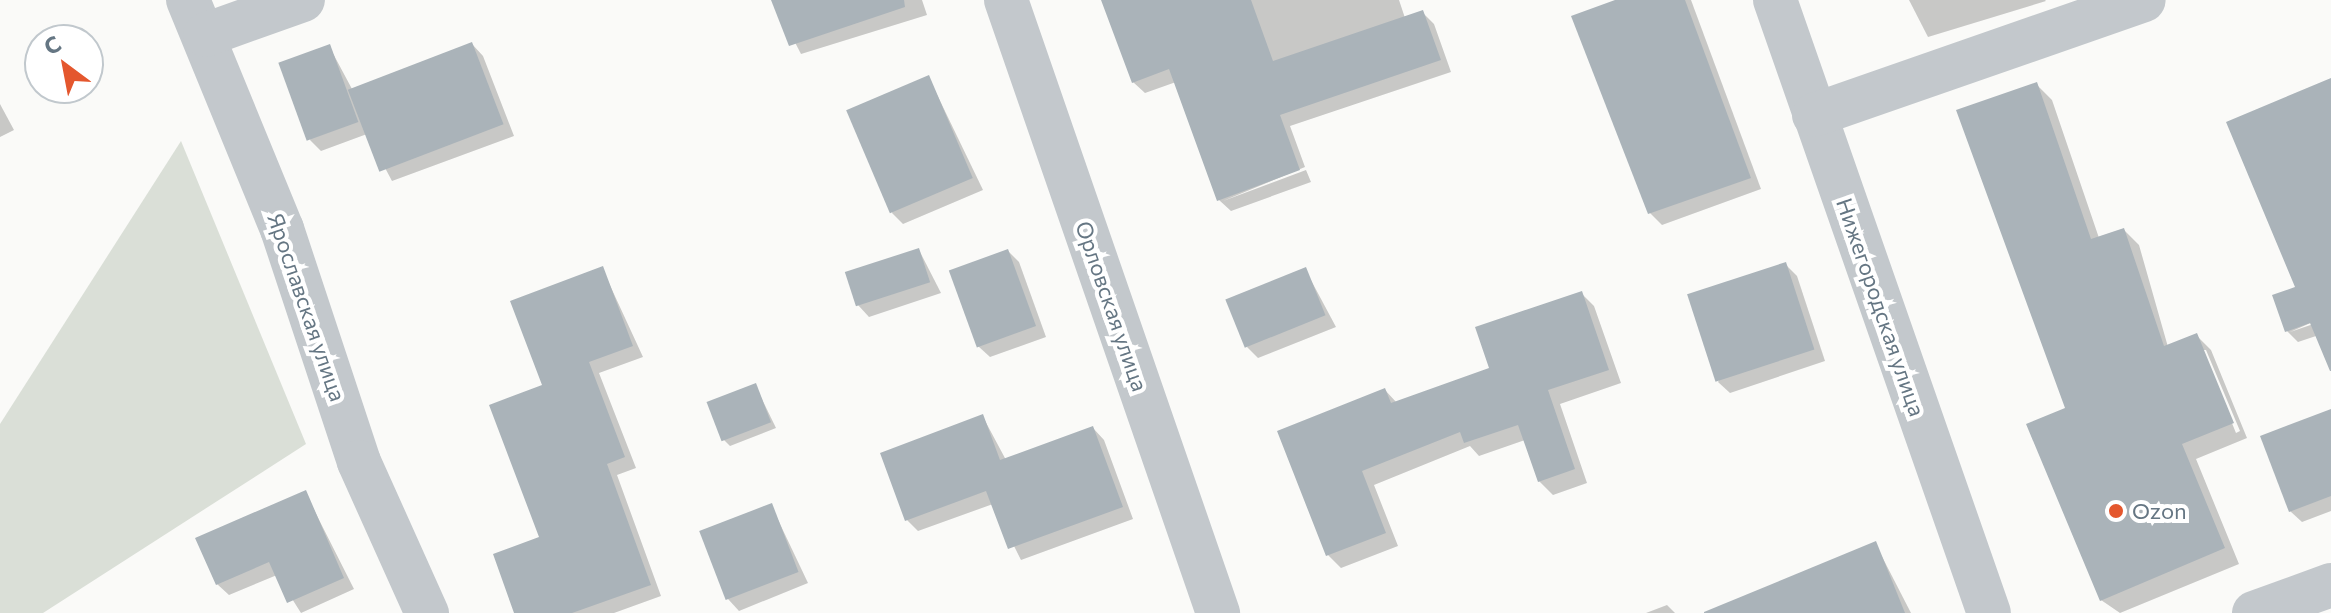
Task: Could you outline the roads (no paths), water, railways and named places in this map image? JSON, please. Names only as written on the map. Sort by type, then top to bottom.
[{"type":"street","points":[[197,18],[303,0]]},
{"type":"street","name":"Орловская улица","points":[[1006,0],[1218,613]]},
{"type":"street","name":"Нижегородская улица","points":[[1775,0],[1989,613]]},
{"type":"street","points":[[1814,115],[2144,0]]},
{"type":"street","name":"Ярославская улица","points":[[197,18],[282,229],[359,462],[427,613]]},
{"type":"street","points":[[2254,613],[2331,585]]},
{"type":"place","name":"Ozon","points":[[2116,511]]}]
